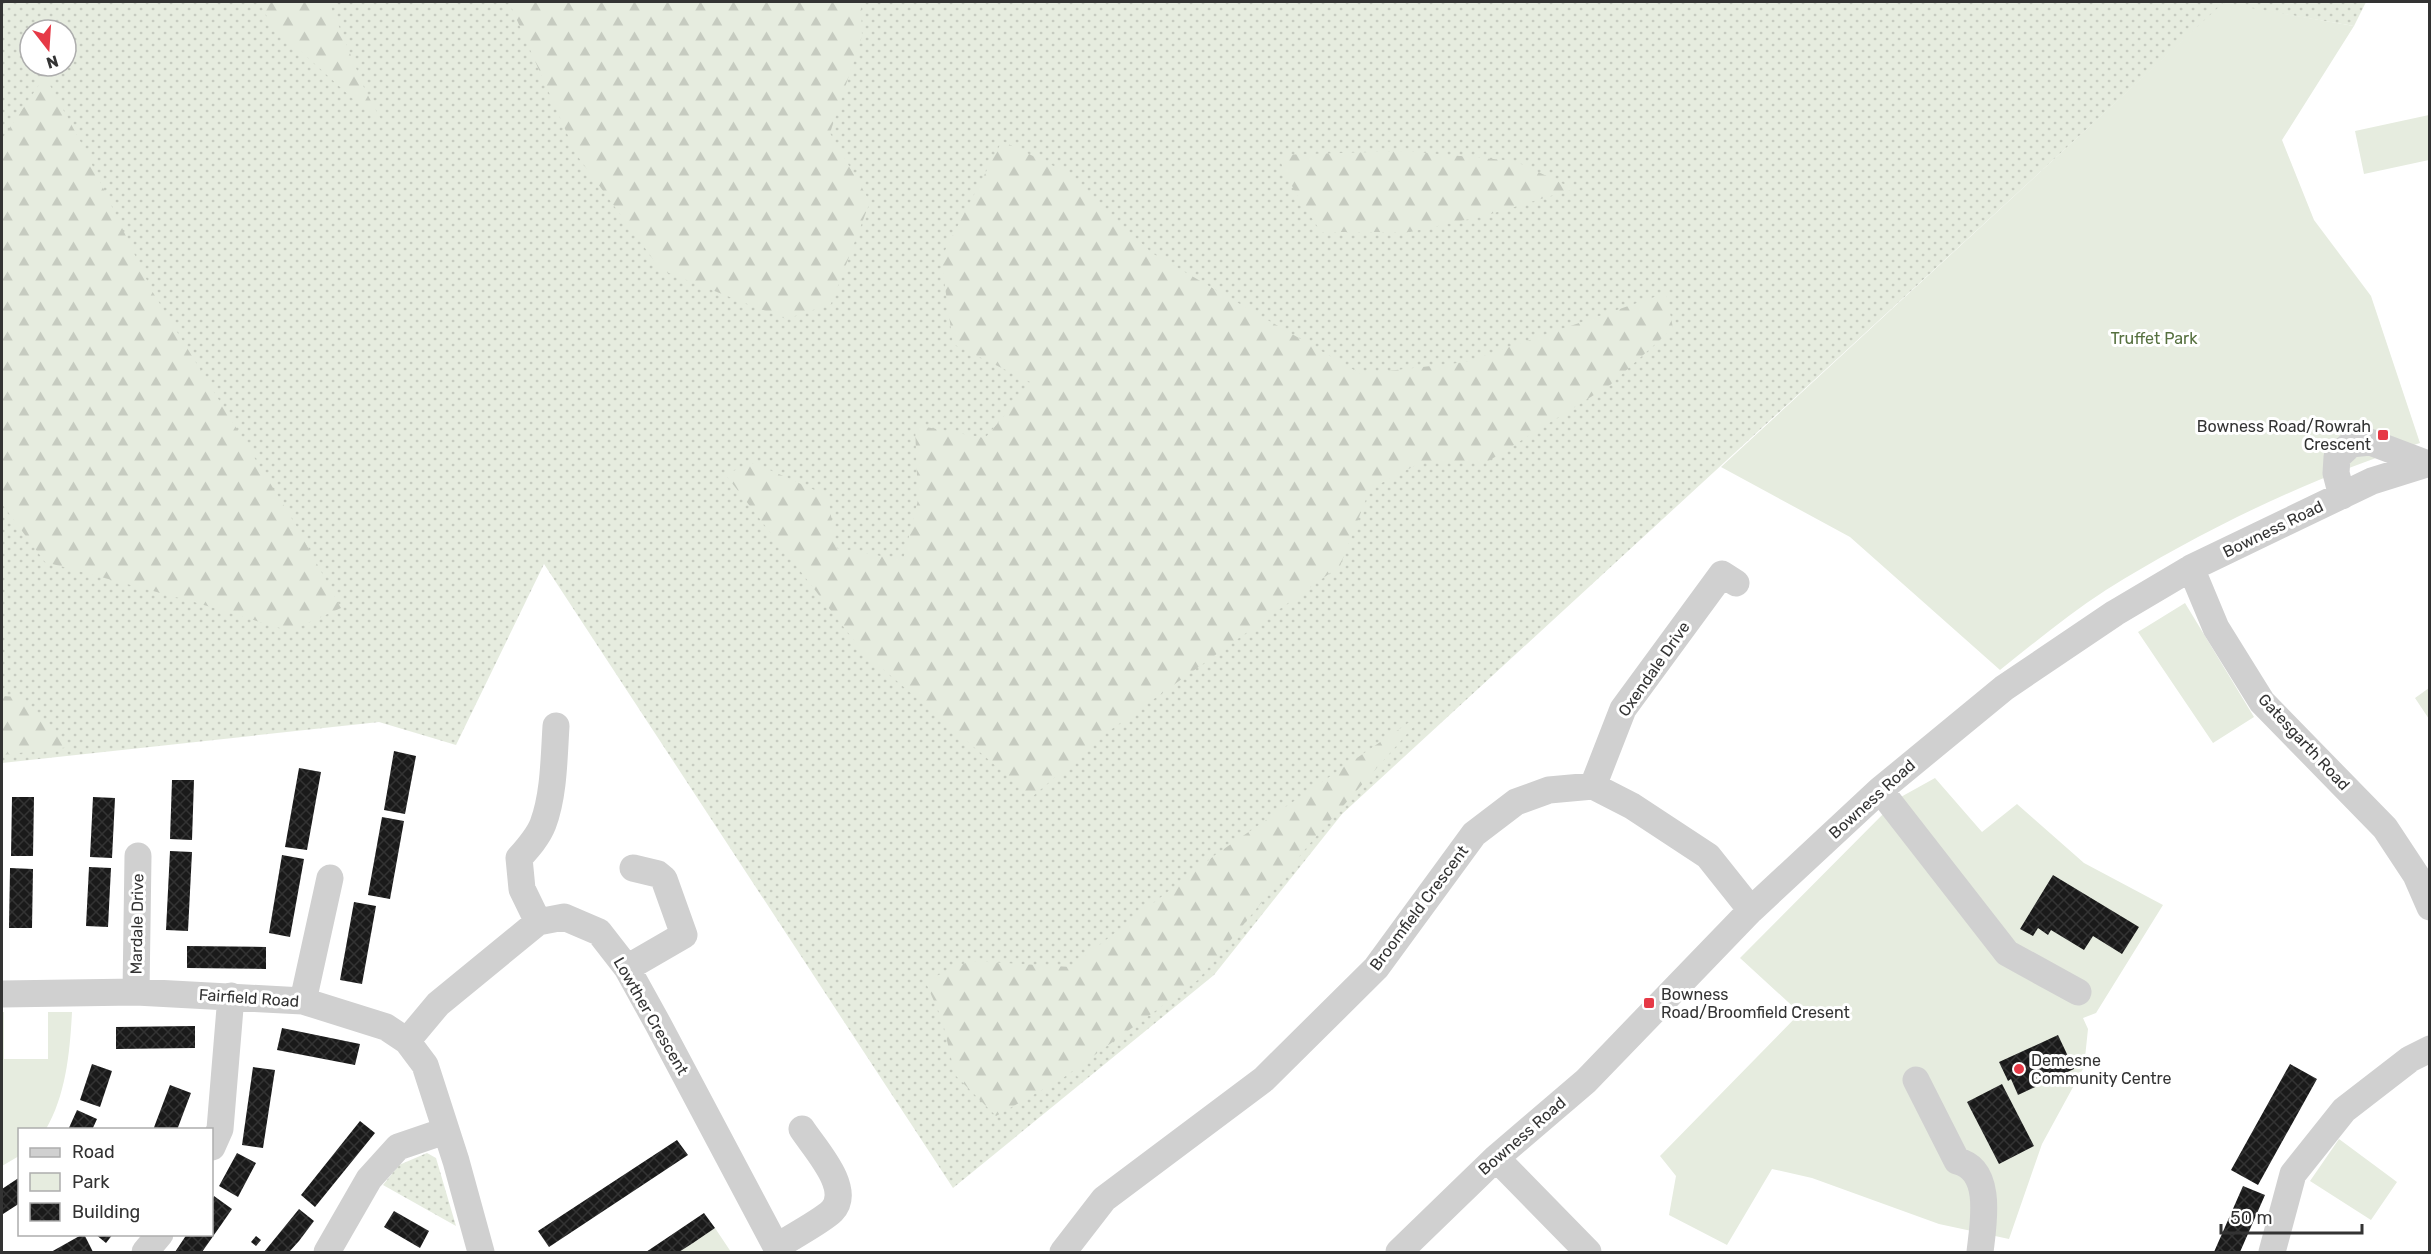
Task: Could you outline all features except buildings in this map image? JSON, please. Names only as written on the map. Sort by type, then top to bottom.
[{"type":"street","points":[[2342,496],[2336,473],[2337,457],[2351,444],[2370,442],[2429,464]]},
{"type":"street","name":"Bowness Road","points":[[1399,1252],[1496,1158],[1586,1081],[1751,910],[1880,790],[2004,687],[2115,613],[2192,568],[2372,482],[2429,464]]},
{"type":"street","name":"Gatesgarth Road","points":[[2192,568],[2216,628],[2262,702],[2385,828],[2416,875],[2430,907]]},
{"type":"street","name":"Oxendale Drive","points":[[1593,786],[1623,709],[1722,574],[1736,583]]},
{"type":"street","points":[[407,1041],[438,1004],[538,922],[522,889],[519,858],[534,841],[543,824],[553,771],[556,726]]},
{"type":"street","points":[[1593,786],[1632,806],[1708,856],[1751,910]]},
{"type":"street","name":"Broomfield Crescent","points":[[1063,1252],[1104,1199],[1264,1079],[1376,968],[1474,834],[1516,802],[1549,790],[1593,786]]},
{"type":"street","points":[[1880,790],[2007,953],[2078,992]]},
{"type":"street","name":"Mardale Drive","points":[[136,992],[138,856]]},
{"type":"street","points":[[627,968],[684,935],[664,879],[658,874],[633,868]]},
{"type":"street","points":[[303,1001],[330,878]]},
{"type":"street","name":"Lowther Crescent","points":[[538,922],[564,917],[600,932],[627,968],[777,1250]]},
{"type":"street","name":"Fairfield Road","points":[[17,1000],[136,992],[303,1001],[386,1027],[407,1041],[425,1065],[456,1161],[481,1252]]},
{"type":"street","points":[[213,1145],[220,1130],[231,996]]},
{"type":"street","points":[[2272,1252],[2293,1174],[2344,1110],[2410,1059],[2430,1049]]},
{"type":"street","points":[[1916,1080],[1957,1161],[1967,1163],[1978,1175],[1984,1214],[1980,1252]]},
{"type":"street","points":[[777,1250],[832,1211],[840,1196],[837,1181],[802,1129]]},
{"type":"street","points":[[327,1252],[369,1179],[398,1147],[445,1131]]},
{"type":"street","points":[[1496,1158],[1588,1252]]},
{"type":"street","points":[[145,1252],[158,1236]]},
{"type":"green space","points":[[2,2],[2366,2],[2354,26],[2223,4],[1342,814],[1214,975],[953,1188],[544,564],[456,745],[379,722],[2,763]]},
{"type":"green space","points":[[259,2],[329,2],[365,90],[386,129],[271,24]]},
{"type":"green space","points":[[509,2],[861,2],[862,36],[830,133],[870,202],[831,304],[786,319],[661,270],[576,154]]},
{"type":"green space","name":"Truffet Park","points":[[2223,3],[2354,26],[2282,140],[2314,220],[2371,296],[2420,443],[2298,489],[2181,546],[2092,599],[2000,670],[1850,537],[1721,467]]},
{"type":"green space","points":[[44,78],[46,78],[85,150],[152,291],[297,527],[341,608],[290,631],[194,602],[45,562],[2,504],[2,139]]},
{"type":"green space","points":[[2429,115],[2429,160],[2364,174],[2355,131]]},
{"type":"green space","points":[[1002,141],[1064,171],[1152,253],[1361,374],[1466,362],[1666,293],[1673,328],[1610,385],[1487,462],[1424,461],[1370,489],[1340,566],[1105,734],[1032,797],[863,652],[725,474],[754,463],[828,496],[836,548],[903,560],[918,500],[915,425],[985,438],[1032,383],[953,344],[941,258]]},
{"type":"green space","points":[[1405,151],[1515,161],[1574,189],[1484,216],[1410,232],[1321,232],[1295,192],[1277,155]]},
{"type":"green space","points":[[2185,603],[2254,717],[2213,743],[2138,632]]},
{"type":"green space","points":[[2429,688],[2429,719],[2415,698]]},
{"type":"green space","points":[[2,696],[19,697],[70,747],[2,755]]},
{"type":"green space","points":[[1430,708],[1312,841],[1198,980],[1063,1078],[996,1116],[955,1075],[942,1019],[925,981],[970,961],[1071,967],[1215,855]]},
{"type":"green space","points":[[1935,778],[1982,832],[2017,804],[2084,863],[2163,905],[2096,1013],[2083,1018],[2088,1029],[2084,1067],[2042,1144],[2009,1239],[1939,1224],[1812,1178],[1772,1169],[1727,1245],[1669,1215],[1676,1176],[1660,1156],[1800,1013],[1740,958],[1899,798]]},
{"type":"green space","points":[[2,1012],[4,1012],[4,1059],[48,1059],[48,1012],[72,1012],[66,1072],[53,1116],[47,1128],[18,1128],[18,1157],[2,1166]]},
{"type":"green space","points":[[2339,1139],[2397,1182],[2371,1220],[2310,1181]]},
{"type":"green space","points":[[427,1153],[436,1158],[456,1226],[383,1185],[399,1165]]},
{"type":"green space","points":[[715,1228],[731,1252],[679,1252]]},
{"type":"place","name":"Bowness Road/Rowrah Crescent","points":[[2383,435]]},
{"type":"place","name":"Bowness Road/Broomfield Cresent","points":[[1649,1003]]},
{"type":"place","name":"Demesne Community Centre","points":[[2019,1069]]}]
